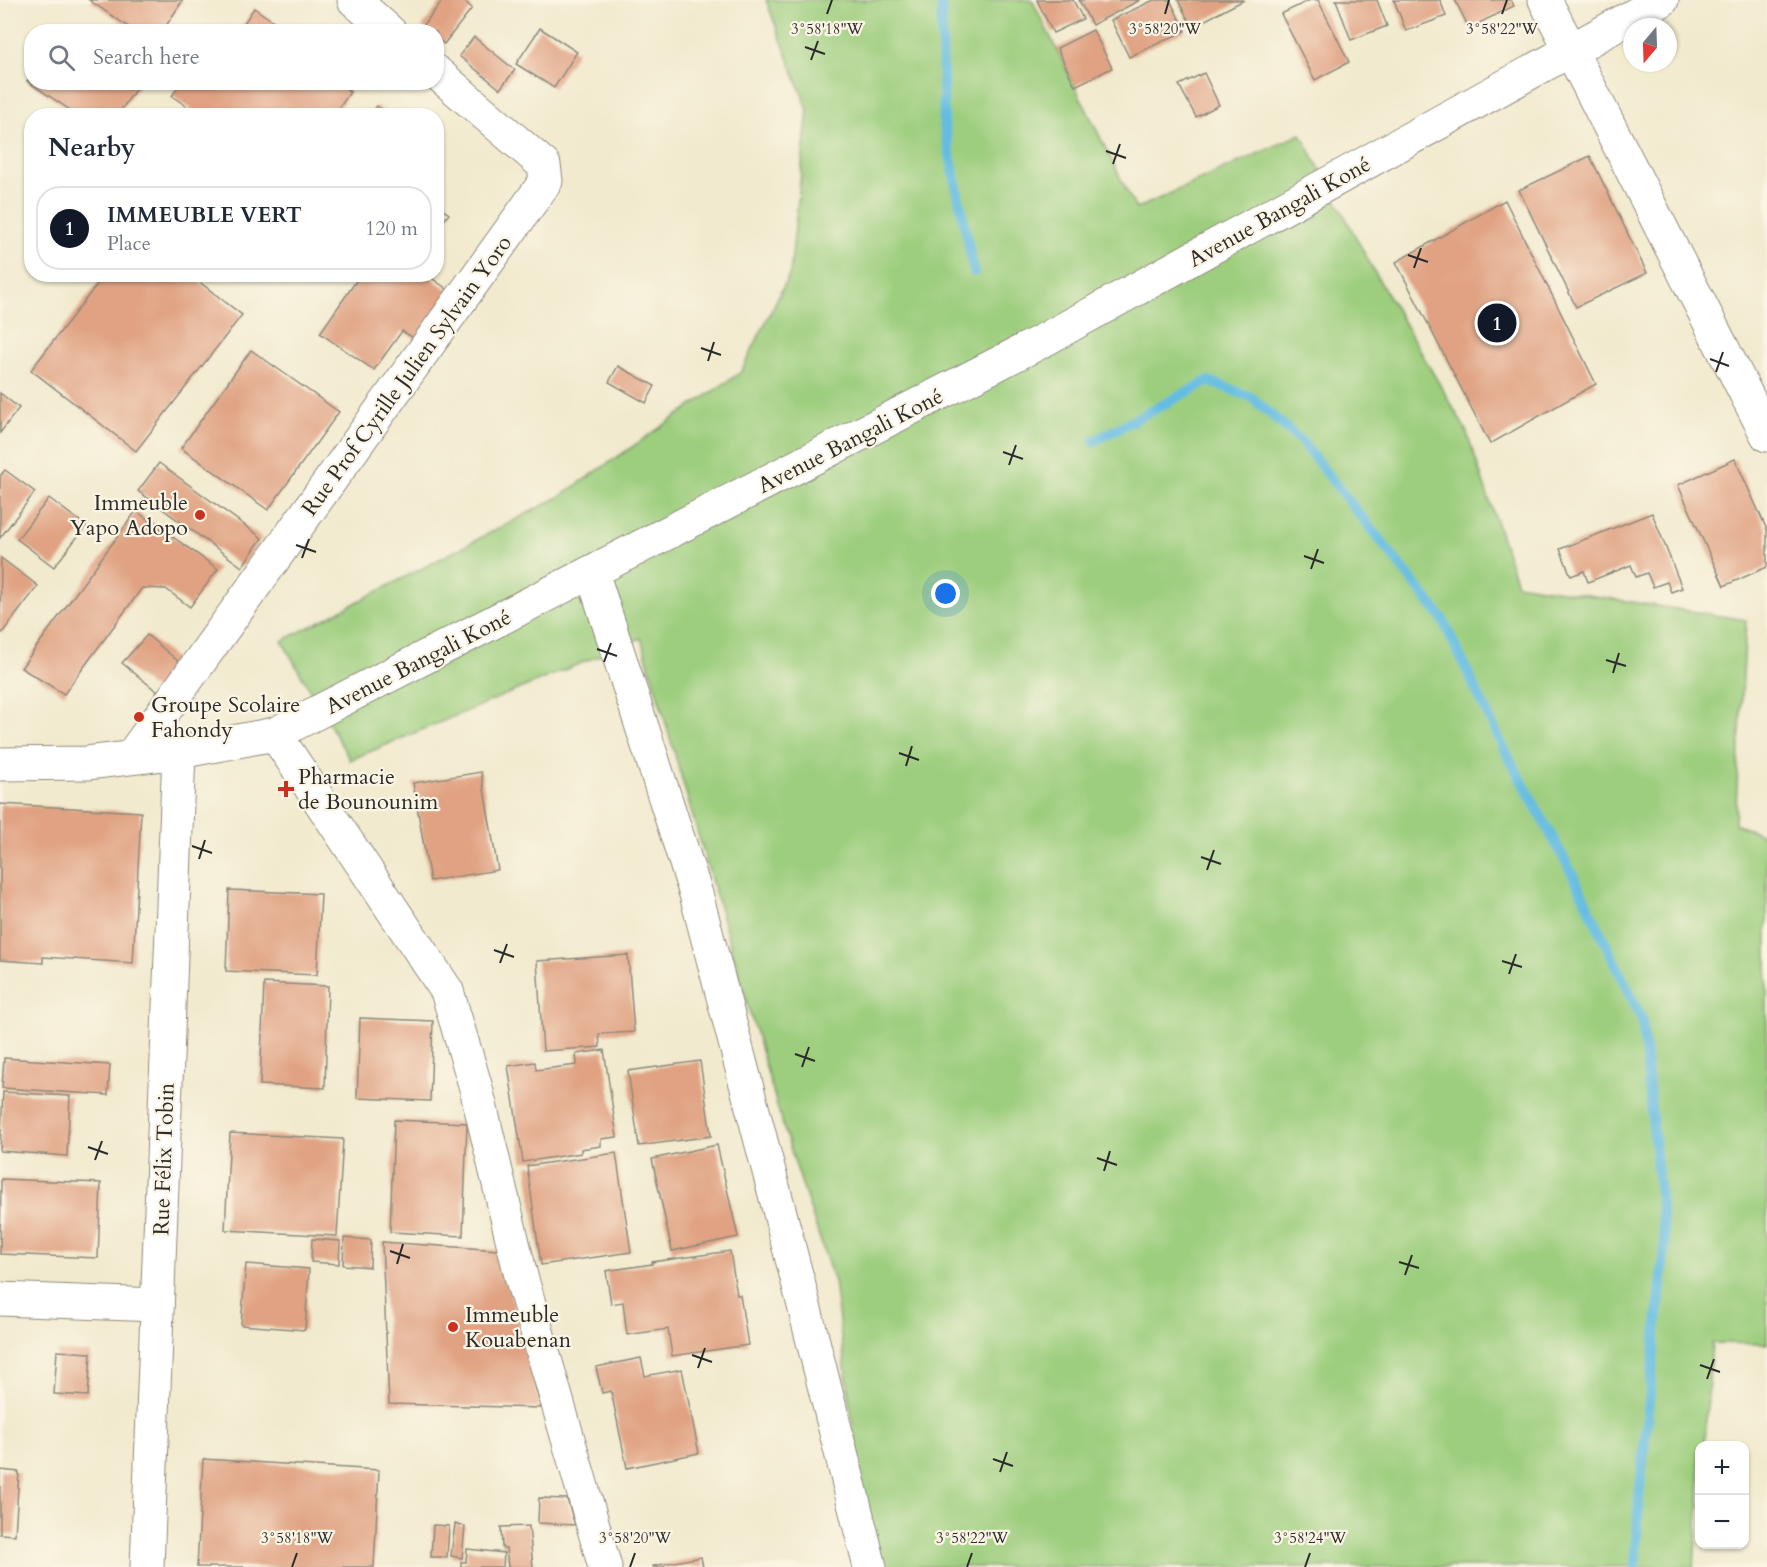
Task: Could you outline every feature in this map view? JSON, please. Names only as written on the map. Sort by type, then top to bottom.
[{"type":"street","points":[[354,0],[381,24]]},
{"type":"street","points":[[1545,0],[1767,435]]},
{"type":"street","name":"Avenue Bangali Koné","points":[[0,764],[87,763],[179,752],[275,734],[1042,341],[1662,0]]},
{"type":"street","name":"Rue Prof Cyrille Julien Sylvain Yoro","points":[[131,757],[546,181],[544,165],[444,79]]},
{"type":"street","points":[[592,572],[696,894],[870,1567]]},
{"type":"street","points":[[275,734],[447,992],[476,1088],[521,1276],[605,1567]]},
{"type":"street","name":"Rue Félix Tobin","points":[[147,1567],[179,752]]},
{"type":"street","points":[[0,1299],[157,1305]]},
{"type":"green space","points":[[766,0],[1032,0],[1136,209],[1301,134],[1375,273],[1466,430],[1517,584],[1746,620],[1735,824],[1767,836],[1767,1344],[1712,1343],[1704,1441],[1695,1441],[1694,1567],[876,1567],[867,1535],[834,1282],[783,1126],[641,638],[350,760],[282,641],[559,497],[741,372],[790,273],[808,110]]},
{"type":"building","points":[[89,0],[183,0],[167,24],[124,24]]},
{"type":"building","points":[[443,0],[463,0],[472,8],[444,44],[444,24],[424,24]]},
{"type":"building","points":[[1037,0],[1073,0],[1083,19],[1053,33]]},
{"type":"building","points":[[1079,0],[1140,0],[1092,25]]},
{"type":"building","points":[[1154,0],[1170,0],[1185,31],[1129,57],[1111,20]]},
{"type":"building","points":[[1178,0],[1244,0],[1192,27]]},
{"type":"building","points":[[1310,0],[1318,0],[1349,62],[1315,80],[1281,14]]},
{"type":"building","points":[[1336,0],[1377,0],[1387,26],[1351,40]]},
{"type":"building","points":[[1394,0],[1440,0],[1446,16],[1406,31]]},
{"type":"building","points":[[1455,0],[1511,0],[1514,6],[1469,28]]},
{"type":"building","points":[[254,8],[277,24],[243,24]]},
{"type":"building","points":[[540,28],[577,52],[554,88],[516,64]]},
{"type":"building","points":[[1093,30],[1112,68],[1075,86],[1057,48]]},
{"type":"building","points":[[474,37],[515,70],[500,89],[459,56]]},
{"type":"building","points":[[1204,73],[1219,105],[1196,117],[1179,85]]},
{"type":"building","points":[[40,90],[135,90],[123,108],[67,108]]},
{"type":"building","points":[[176,90],[347,90],[350,92],[339,108],[189,108],[172,96]]},
{"type":"building","points":[[1590,156],[1647,273],[1576,307],[1519,190]]},
{"type":"building","points":[[1505,200],[1596,384],[1490,444],[1396,262]]},
{"type":"building","points":[[444,211],[449,214],[444,220]]},
{"type":"building","points":[[99,282],[199,282],[242,315],[136,451],[31,370]]},
{"type":"building","points":[[355,282],[437,282],[451,292],[417,340],[402,331],[374,370],[320,333]]},
{"type":"building","points":[[251,350],[339,412],[268,510],[181,448]]},
{"type":"building","points":[[618,366],[655,386],[646,403],[609,382]]},
{"type":"building","points":[[0,393],[19,408],[0,433]]},
{"type":"building","points":[[1735,459],[1767,530],[1767,567],[1724,586],[1678,485]]},
{"type":"building","name":"Immeuble Yapo Adopo","points":[[159,463],[262,538],[242,567],[138,491]]},
{"type":"building","points":[[5,470],[35,492],[0,538],[0,476]]},
{"type":"building","points":[[49,498],[86,526],[54,567],[17,539]]},
{"type":"building","points":[[136,511],[218,569],[190,607],[166,589],[142,588],[64,694],[21,668]]},
{"type":"building","points":[[1652,513],[1682,588],[1671,592],[1667,582],[1653,587],[1647,573],[1636,577],[1631,565],[1588,582],[1584,571],[1571,576],[1560,549]]},
{"type":"building","points":[[1,558],[38,586],[2,633],[0,632]]},
{"type":"building","points":[[147,635],[184,666],[160,694],[122,663]]},
{"type":"building","points":[[481,772],[498,870],[430,881],[413,783]]},
{"type":"building","points":[[0,804],[141,812],[133,963],[43,957],[43,963],[0,960]]},
{"type":"building","points":[[229,890],[321,894],[317,975],[226,971]]},
{"type":"building","points":[[628,955],[634,1032],[599,1034],[600,1047],[543,1051],[537,961]]},
{"type":"building","points":[[264,983],[328,986],[325,1088],[260,1085]]},
{"type":"building","points":[[360,1018],[433,1021],[430,1101],[357,1098]]},
{"type":"building","points":[[604,1050],[617,1137],[601,1139],[601,1146],[581,1149],[581,1153],[523,1162],[508,1066],[535,1062],[536,1070],[577,1065],[576,1054]]},
{"type":"building","points":[[4,1058],[110,1065],[108,1095],[2,1088]]},
{"type":"building","points":[[700,1061],[711,1136],[639,1146],[628,1071]]},
{"type":"building","points":[[3,1092],[70,1096],[67,1156],[0,1151]]},
{"type":"building","points":[[394,1120],[467,1123],[463,1236],[390,1232]]},
{"type":"building","points":[[230,1133],[343,1139],[337,1236],[225,1230]]},
{"type":"building","points":[[717,1145],[738,1237],[672,1251],[652,1159]]},
{"type":"building","points":[[616,1153],[631,1252],[541,1265],[527,1166]]},
{"type":"building","points":[[1,1179],[101,1183],[98,1258],[0,1254]]},
{"type":"building","points":[[344,1238],[371,1240],[370,1267],[343,1265]]},
{"type":"building","points":[[312,1239],[340,1241],[339,1264],[311,1262]]},
{"type":"building","name":"Immeuble Kouabenan","points":[[382,1242],[499,1250],[541,1408],[389,1404]]},
{"type":"building","points":[[730,1251],[748,1345],[672,1356],[668,1329],[627,1335],[623,1302],[611,1304],[606,1271]]},
{"type":"building","points":[[246,1264],[309,1269],[305,1330],[241,1325]]},
{"type":"building","points":[[57,1351],[91,1353],[88,1396],[54,1394]]},
{"type":"building","points":[[641,1358],[645,1376],[682,1369],[699,1453],[627,1468],[611,1391],[602,1393],[596,1367]]},
{"type":"building","points":[[203,1459],[379,1470],[374,1567],[197,1567]]},
{"type":"building","points":[[0,1470],[19,1472],[15,1535],[0,1534]]},
{"type":"building","points":[[539,1498],[567,1499],[575,1525],[538,1523]]},
{"type":"building","points":[[455,1524],[465,1526],[462,1558],[451,1556]]},
{"type":"building","points":[[433,1525],[449,1526],[447,1557],[431,1557]]},
{"type":"building","points":[[529,1526],[533,1567],[508,1567],[506,1548],[502,1548],[501,1527]]},
{"type":"building","points":[[467,1549],[504,1553],[503,1567],[461,1567],[461,1562],[466,1562]]},
{"type":"building","points":[[701,1557],[703,1567],[653,1567],[653,1566]]},
{"type":"waterway","points":[[941,0],[944,125],[974,272]]},
{"type":"waterway","points":[[1094,441],[1208,381],[1251,397],[1301,441],[1442,618],[1502,745],[1574,877],[1642,1019],[1665,1246],[1639,1498],[1635,1567]]},
{"type":"place","name":"IMMEUBLE VERT","points":[[1497,323]]},
{"type":"place","name":"Immeuble Yapo Adopo","points":[[200,515]]},
{"type":"place","name":"Groupe Scolaire Fahondy","points":[[139,717]]},
{"type":"place","name":"Pharmacie de Bounounim","points":[[286,789]]},
{"type":"place","name":"Immeuble Kouabenan","points":[[453,1327]]}]
